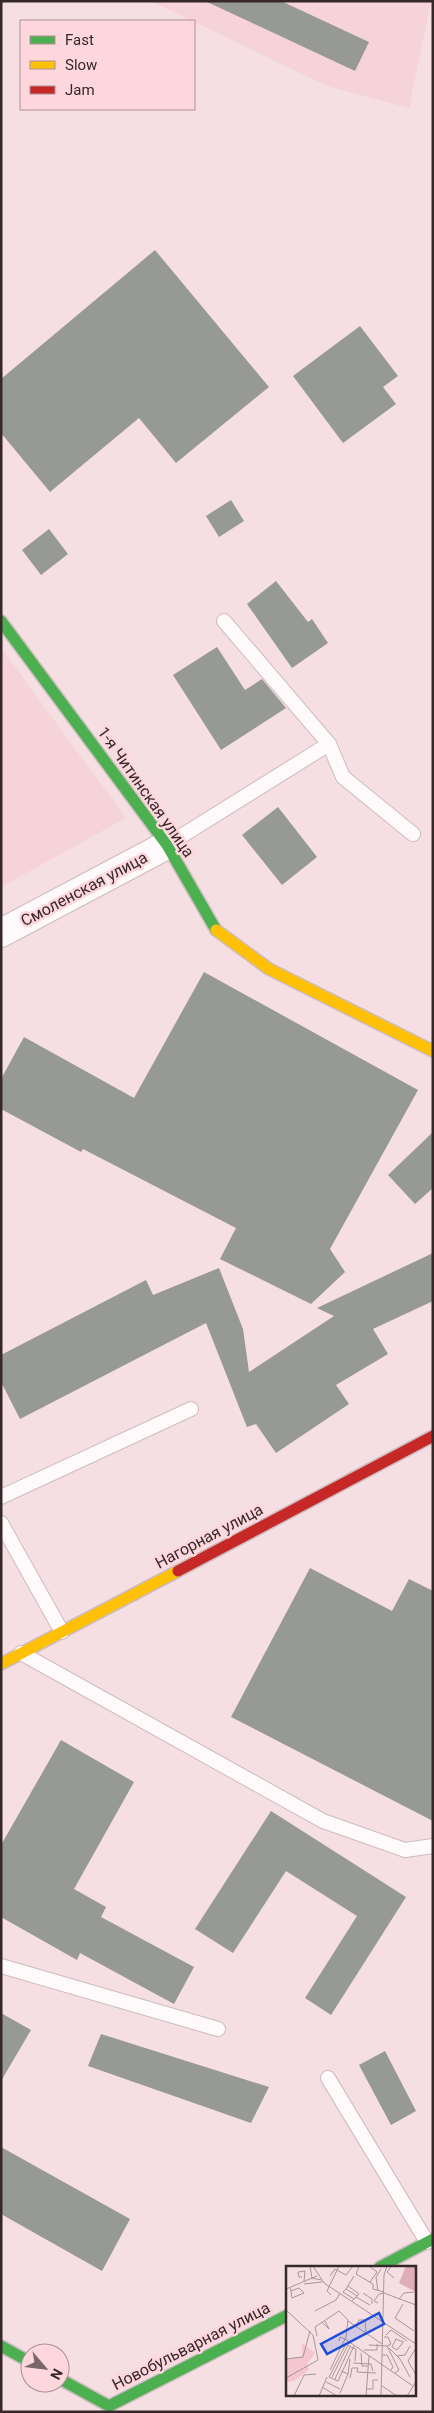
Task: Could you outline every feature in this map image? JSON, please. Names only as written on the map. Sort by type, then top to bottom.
[{"type":"street","name":"1-я Читинская улица","points":[[1,621],[167,845],[214,930],[270,969],[433,1051]]},
{"type":"street","name":"Смоленская улица","points":[[1,932],[167,845]]},
{"type":"street","name":"Нагорная улица","points":[[1,1664],[433,1436]]},
{"type":"street","points":[[382,2266],[430,2240]]},
{"type":"street","name":"Новобульварная улица","points":[[94,2412],[109,2410],[286,2316]]},
{"type":"street","points":[[1,2346],[20,2356]]},
{"type":"street","points":[[70,2385],[109,2410]]},
{"type":"lane","points":[[224,621],[329,744],[343,777],[413,834]]},
{"type":"lane","points":[[167,845],[329,744]]},
{"type":"lane","points":[[1,1497],[190,1409]]},
{"type":"lane","points":[[1,1523],[62,1632]]},
{"type":"lane","points":[[21,1653],[323,1821],[405,1850],[433,1846]]},
{"type":"lane","points":[[1,1966],[218,2029]]},
{"type":"lane","points":[[328,2078],[430,2240]]},
{"type":"shaded area","points":[[151,1],[431,1],[409,108],[327,86],[195,22],[195,20],[190,20]]},
{"type":"shaded area","points":[[1,648],[126,818],[1,887]]},
{"type":"building","points":[[205,1],[281,1],[369,42],[355,71]]},
{"type":"building","points":[[155,250],[269,387],[176,463],[139,418],[50,492],[1,433],[1,379]]},
{"type":"building","points":[[360,326],[398,376],[383,387],[396,404],[343,443],[293,376]]},
{"type":"building","points":[[231,500],[244,521],[219,537],[206,516]]},
{"type":"building","points":[[49,529],[68,554],[41,575],[22,550]]},
{"type":"building","points":[[276,581],[308,622],[312,619],[328,643],[292,668],[247,604]]},
{"type":"building","points":[[217,647],[245,690],[262,679],[286,708],[221,750],[173,675]]},
{"type":"building","points":[[278,807],[317,857],[282,885],[242,835]]},
{"type":"building","points":[[204,972],[418,1090],[330,1249],[345,1272],[311,1304],[220,1259],[236,1228],[83,1149],[81,1152],[1,1109],[1,1079],[24,1037],[134,1098]]},
{"type":"building","points":[[433,1132],[433,1188],[415,1204],[388,1175]]},
{"type":"building","points":[[433,1253],[433,1301],[373,1329],[388,1354],[336,1385],[349,1404],[276,1453],[256,1424],[247,1427],[206,1323],[20,1419],[1,1382],[1,1355],[146,1280],[153,1295],[219,1268],[243,1329],[249,1372],[334,1316],[317,1308]]},
{"type":"building","points":[[310,1568],[392,1611],[409,1579],[433,1591],[433,1821],[231,1717]]},
{"type":"building","points":[[61,1740],[134,1782],[74,1889],[106,1907],[101,1917],[194,1967],[174,2004],[80,1953],[77,1960],[1,1917],[1,1845]]},
{"type":"building","points":[[271,1811],[406,1897],[331,2015],[305,1998],[357,1916],[286,1871],[233,1953],[195,1929]]},
{"type":"building","points":[[1,2013],[31,2030],[1,2081]]},
{"type":"building","points":[[101,2034],[269,2087],[251,2123],[88,2066]]},
{"type":"building","points":[[385,2051],[416,2111],[391,2125],[359,2065]]},
{"type":"building","points":[[1,2147],[130,2219],[102,2271],[1,2214]]},
{"type":"traffic: fast","points":[[1,621],[167,845],[216,930]]},
{"type":"traffic: fast","points":[[382,2266],[433,2239]]},
{"type":"traffic: fast","points":[[70,2385],[109,2406],[286,2316]]},
{"type":"traffic: fast","points":[[1,2346],[20,2356]]},
{"type":"traffic: slow","points":[[216,930],[269,969],[433,1051]]},
{"type":"traffic: slow","points":[[1,1664],[178,1571]]},
{"type":"traffic: jam","points":[[178,1571],[433,1436]]}]
